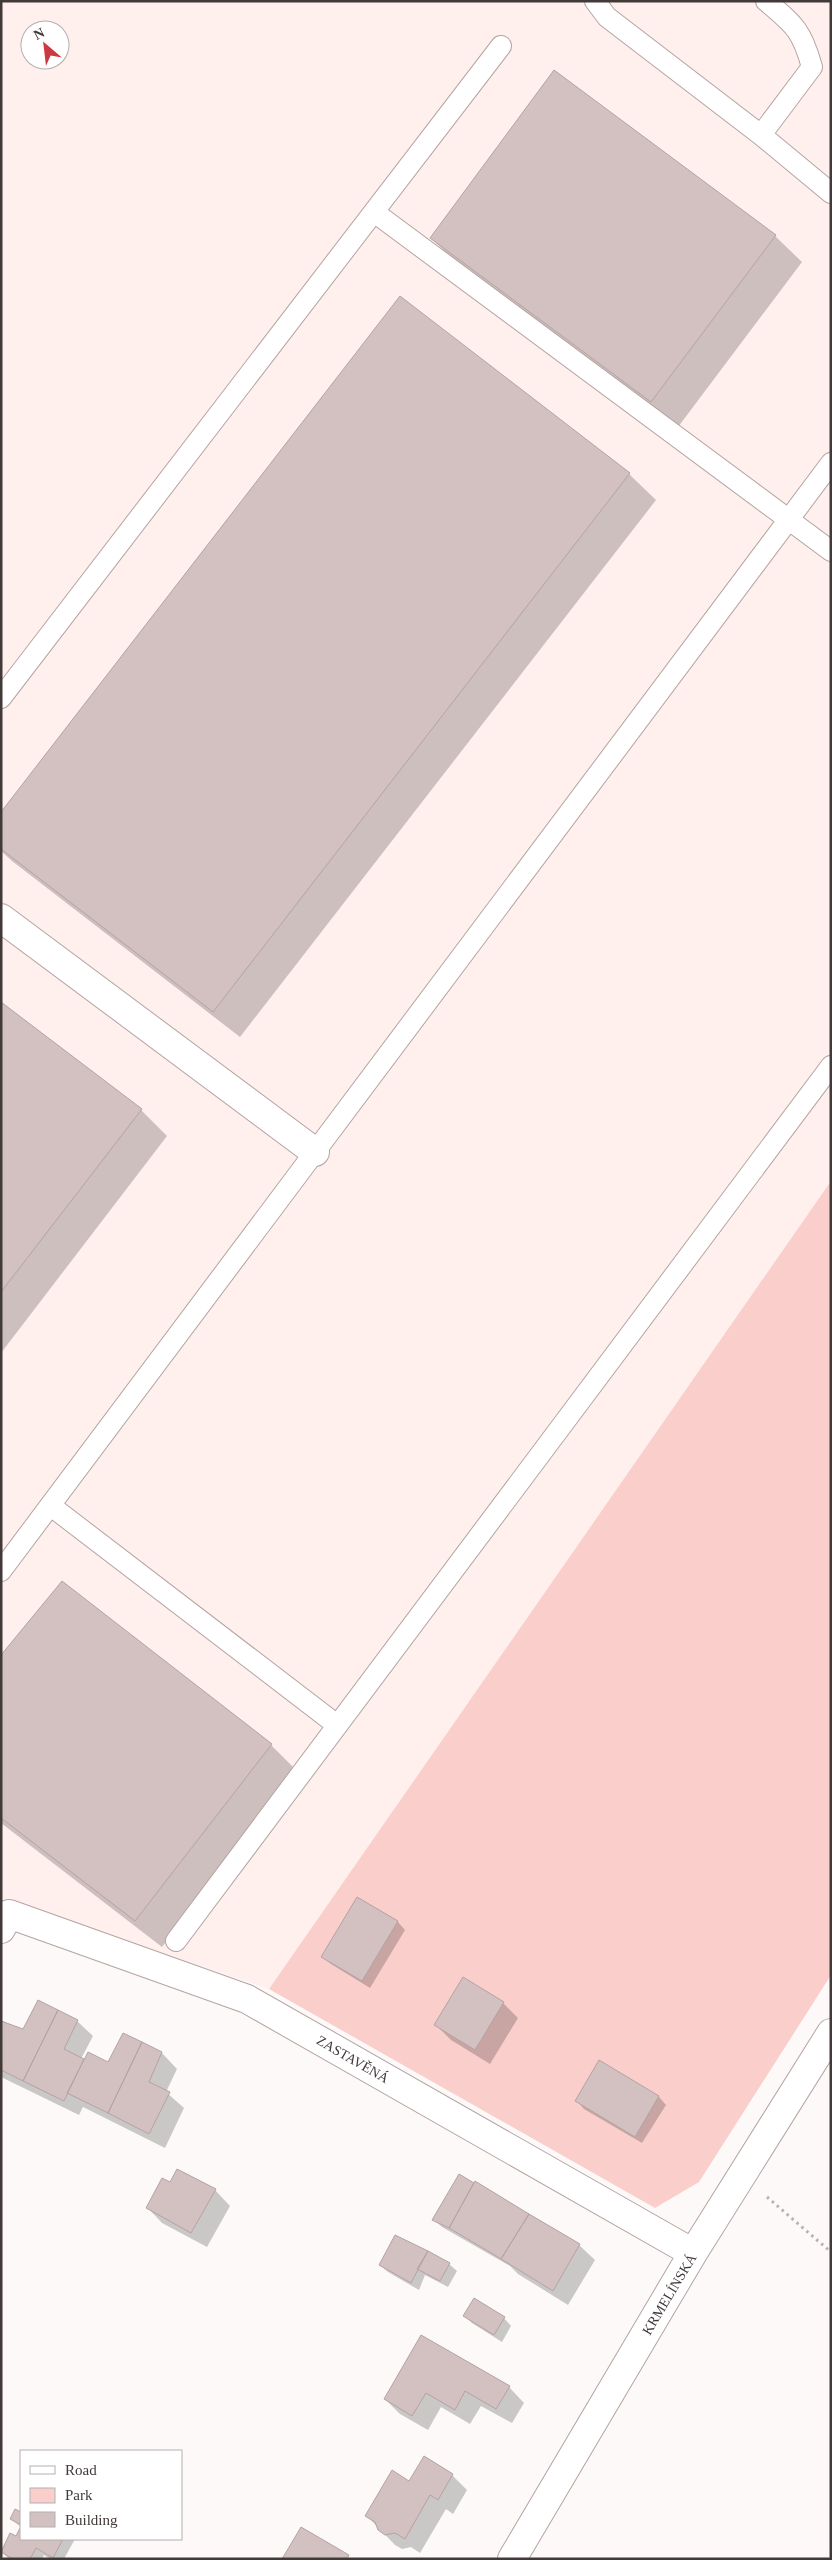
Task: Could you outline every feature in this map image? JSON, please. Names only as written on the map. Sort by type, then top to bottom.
[{"type":"street","points":[[1,918],[315,1152]]},
{"type":"street","name":"ZASTAVĚNÁ","points":[[1,1929],[9,1914],[247,1999],[693,2253]]},
{"type":"street","name":"KRMELÍNSKÁ","points":[[512,2559],[693,2253],[831,2033]]},
{"type":"lane","points":[[595,1],[607,18],[761,135],[831,193]]},
{"type":"lane","points":[[761,135],[812,67],[805,42],[794,24],[766,1]]},
{"type":"lane","points":[[1,698],[501,46]]},
{"type":"lane","points":[[374,212],[831,551]]},
{"type":"lane","points":[[1,1571],[831,462]]},
{"type":"lane","points":[[176,1942],[831,1066]]},
{"type":"lane","points":[[51,1506],[337,1725]]},
{"type":"path","points":[[742,2175],[831,2252]]},
{"type":"shaded area","points":[[1,1],[831,1],[831,1181],[269,1989],[1,1898]]},
{"type":"green space","points":[[831,1181],[831,1975],[699,2182],[655,2208],[269,1989]]},
{"type":"building","points":[[554,70],[776,235],[651,402],[430,238]]},
{"type":"building","points":[[400,296],[630,473],[213,1012],[1,849],[1,812]]},
{"type":"building","points":[[1,1002],[142,1109],[1,1292]]},
{"type":"building","points":[[62,1581],[272,1744],[135,1921],[1,1818],[1,1655]]},
{"type":"building","points":[[357,1897],[398,1921],[362,1981],[321,1957]]},
{"type":"building","points":[[463,1977],[504,2002],[475,2050],[434,2025]]},
{"type":"building","points":[[38,2000],[58,2010],[23,2081],[1,2070],[1,2021],[23,2029]]},
{"type":"building","points":[[58,2010],[78,2020],[64,2049],[84,2059],[64,2101],[23,2081]]},
{"type":"building","points":[[123,2033],[142,2042],[108,2113],[67,2093],[88,2052],[108,2062]]},
{"type":"building","points":[[142,2042],[162,2052],[149,2082],[170,2092],[149,2134],[108,2113]]},
{"type":"building","points":[[599,2060],[659,2096],[635,2137],[575,2101]]},
{"type":"building","points":[[177,2169],[216,2189],[191,2233],[146,2208],[162,2178],[170,2182]]},
{"type":"building","points":[[459,2174],[474,2183],[449,2228],[432,2220]]},
{"type":"building","points":[[475,2181],[529,2214],[501,2259],[449,2228]]},
{"type":"building","points":[[529,2214],[580,2244],[553,2291],[501,2259]]},
{"type":"building","points":[[395,2235],[428,2251],[411,2283],[379,2265]]},
{"type":"building","points":[[428,2251],[450,2263],[440,2281],[417,2269]]},
{"type":"building","points":[[474,2298],[505,2317],[494,2335],[463,2316]]},
{"type":"building","points":[[421,2335],[510,2386],[496,2409],[465,2391],[455,2410],[426,2393],[412,2416],[384,2399]]},
{"type":"building","points":[[424,2456],[453,2474],[438,2500],[430,2495],[405,2539],[395,2533],[385,2535],[378,2530],[375,2522],[365,2516],[392,2470],[409,2481]]},
{"type":"building","points":[[15,2509],[20,2512],[20,2524],[10,2519]]},
{"type":"building","points":[[301,2527],[349,2555],[347,2559],[282,2559]]},
{"type":"building","points":[[20,2528],[20,2540],[62,2540],[53,2558],[36,2548],[30,2559],[13,2559],[1,2552],[10,2533],[16,2536]]}]
